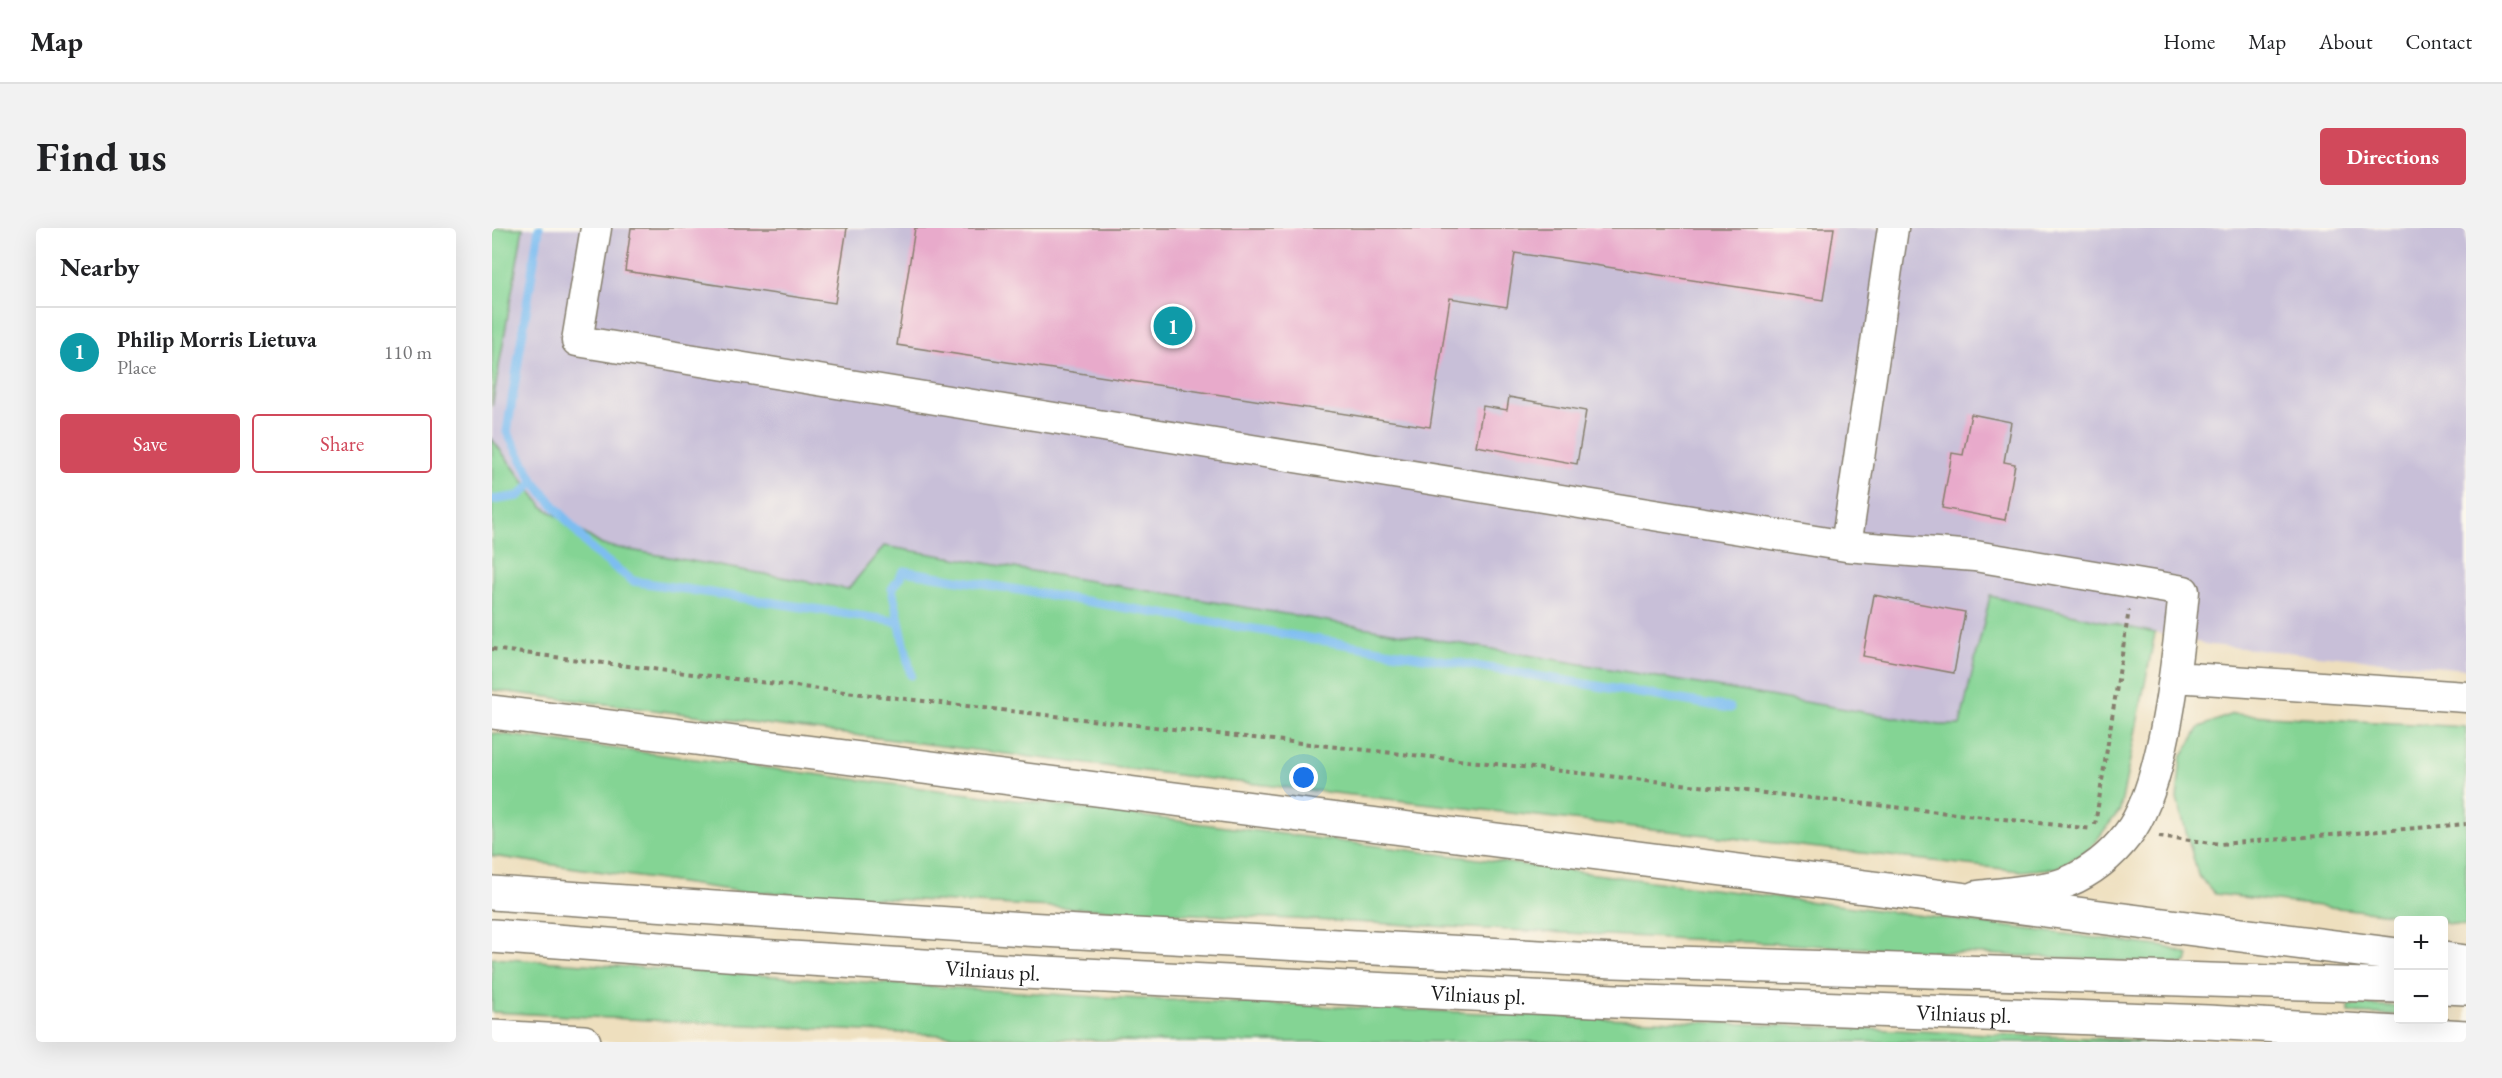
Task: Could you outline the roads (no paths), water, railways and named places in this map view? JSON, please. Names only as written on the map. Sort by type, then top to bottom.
[{"type":"highway","points":[[492,712],[2394,954]]},
{"type":"highway","name":"Vilniaus pl.","points":[[492,893],[990,927],[1614,961],[2394,986]]},
{"type":"highway","name":"Vilniaus pl.","points":[[492,936],[726,954],[1024,972],[1615,1001],[2208,1022],[2466,1037]]},
{"type":"highway","points":[[2448,960],[2466,962]]},
{"type":"highway","points":[[2448,987],[2466,988]]},
{"type":"highway","points":[[492,1037],[584,1042]]},
{"type":"street","points":[[596,228],[577,341],[1846,546],[1975,556],[2184,591],[2175,677],[2148,794],[2129,833],[2102,862],[2066,883],[1959,899]]},
{"type":"street","points":[[1846,546],[1893,228]]},
{"type":"street","points":[[2175,677],[2466,697]]},
{"type":"waterway","points":[[539,228],[507,432],[534,482],[593,551],[633,581],[899,622]]},
{"type":"waterway","points":[[492,500],[519,496],[534,482]]},
{"type":"waterway","points":[[911,675],[892,589],[904,571],[1730,708]]},
{"type":"place","name":"Philip Morris Lietuva","points":[[1173,326]]}]
